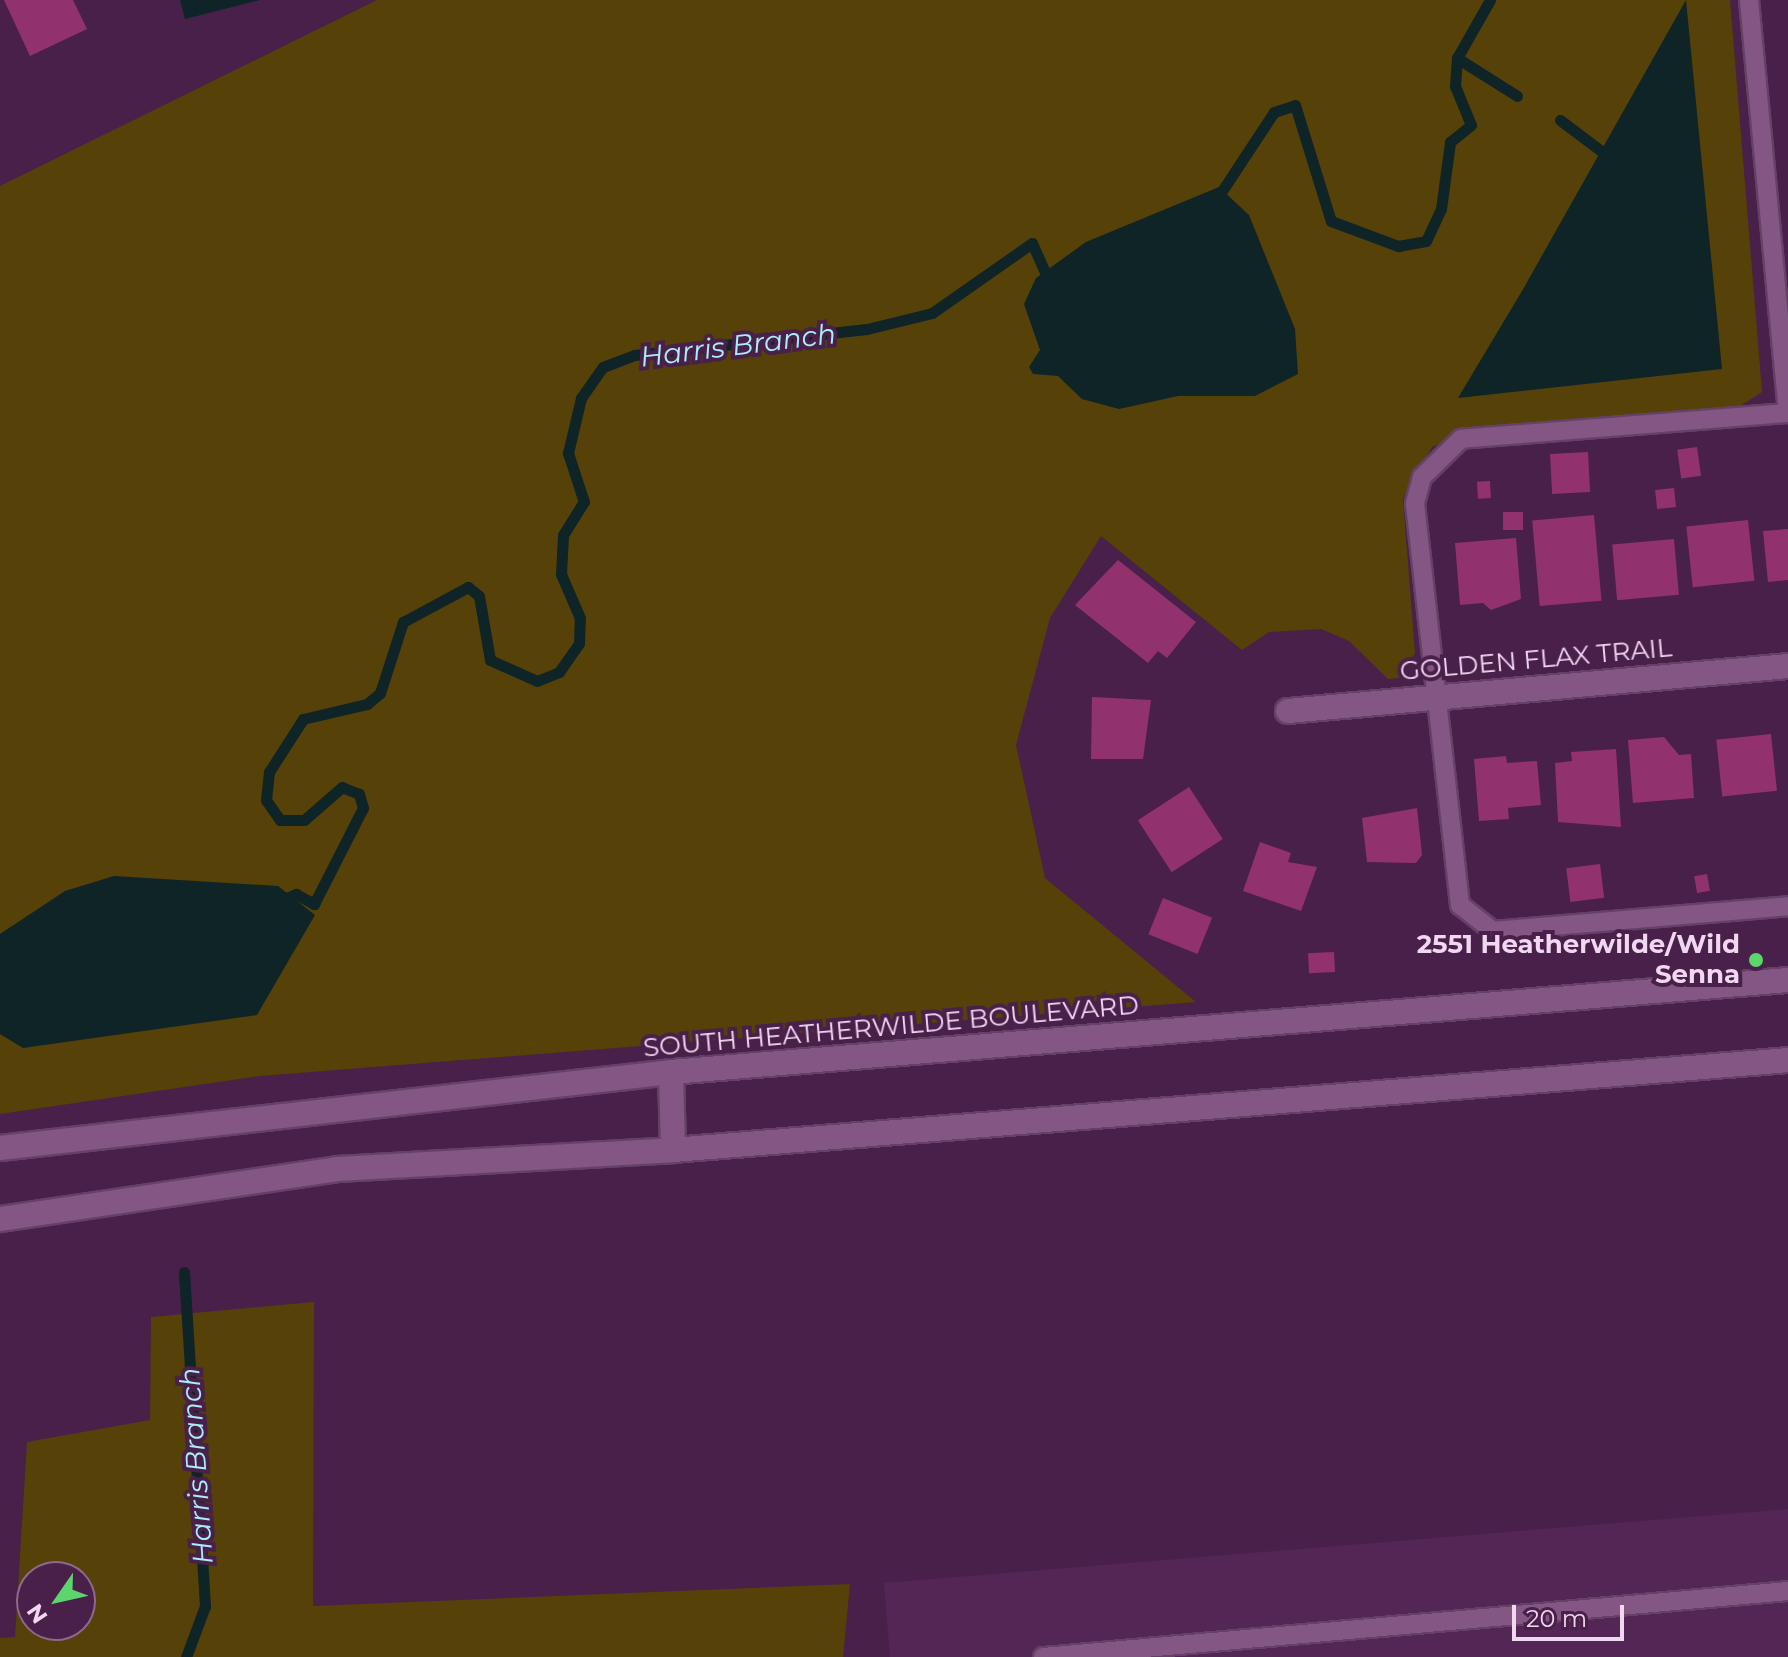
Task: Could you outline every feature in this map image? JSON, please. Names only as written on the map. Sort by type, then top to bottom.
[{"type":"main road","name":"GOLDEN FLAX TRAIL","points":[[1288,711],[1788,666]]},
{"type":"main road","name":"SOUTH HEATHERWILDE BOULEVARD","points":[[0,1148],[671,1072],[1788,980]]},
{"type":"main road","points":[[0,1219],[337,1169],[673,1150],[1788,1060]]},
{"type":"main road","points":[[671,1072],[673,1150]]},
{"type":"lane","points":[[1749,0],[1788,413],[1461,439],[1422,477],[1415,504],[1460,905],[1493,931],[1788,906]]},
{"type":"lane","points":[[1043,1657],[1788,1591]]},
{"type":"shaded area","points":[[180,0],[260,0],[185,19]]},
{"type":"shaded area","points":[[377,0],[1730,0],[1762,392],[1740,406],[1487,426],[1432,447],[1403,499],[1415,653],[1399,678],[1388,679],[1349,641],[1321,629],[1269,632],[1242,650],[1101,536],[1050,618],[1016,745],[1045,878],[1196,1002],[260,1076],[0,1114],[0,186]]},
{"type":"shaded area","points":[[1686,0],[1722,369],[1458,398],[1522,291]]},
{"type":"shaded area","points":[[1219,187],[1249,215],[1295,329],[1298,374],[1255,396],[1178,396],[1119,409],[1082,399],[1058,376],[1033,374],[1029,367],[1040,350],[1024,304],[1036,278],[1086,242]]},
{"type":"shaded area","points":[[114,876],[278,886],[315,915],[257,1015],[23,1048],[0,1034],[0,934],[65,891]]},
{"type":"shaded area","points":[[314,1302],[313,1606],[850,1584],[843,1657],[0,1657],[0,1638],[15,1637],[16,1621],[16,1641],[96,1641],[96,1561],[20,1561],[27,1442],[150,1420],[151,1317]]},
{"type":"shaded area","points":[[1788,1509],[1788,1657],[890,1657],[884,1583]]},
{"type":"building","points":[[4,0],[73,0],[87,29],[30,56]]},
{"type":"building","points":[[1697,447],[1701,476],[1681,479],[1677,450]]},
{"type":"building","points":[[1588,452],[1590,492],[1552,494],[1550,454]]},
{"type":"building","points":[[1490,481],[1491,498],[1478,499],[1477,482]]},
{"type":"building","points":[[1674,488],[1676,507],[1657,509],[1655,490]]},
{"type":"building","points":[[1503,512],[1523,512],[1523,530],[1503,530]]},
{"type":"building","points":[[1594,515],[1601,601],[1540,606],[1532,520]]},
{"type":"building","points":[[1748,520],[1754,581],[1693,587],[1686,526]]},
{"type":"building","points":[[1788,529],[1788,580],[1768,582],[1763,531]]},
{"type":"building","points":[[1516,538],[1521,599],[1491,610],[1483,603],[1460,605],[1455,543]]},
{"type":"building","points":[[1674,539],[1679,595],[1617,600],[1612,544]]},
{"type":"building","points":[[1118,560],[1196,622],[1167,658],[1158,651],[1148,663],[1075,605]]},
{"type":"building","points":[[1092,697],[1151,700],[1143,759],[1091,759]]},
{"type":"building","points":[[1771,734],[1777,791],[1722,796],[1716,740]]},
{"type":"building","points":[[1664,737],[1679,755],[1691,754],[1694,798],[1633,803],[1628,740]]},
{"type":"building","points":[[1616,749],[1621,827],[1558,822],[1555,763],[1572,761],[1571,752]]},
{"type":"building","points":[[1506,756],[1507,763],[1537,761],[1541,805],[1508,808],[1509,819],[1479,821],[1474,759]]},
{"type":"building","points":[[1189,787],[1223,839],[1172,872],[1138,820]]},
{"type":"building","points":[[1417,808],[1422,855],[1416,863],[1367,862],[1362,818]]},
{"type":"building","points":[[1260,842],[1291,853],[1288,862],[1317,867],[1301,911],[1243,891]]},
{"type":"building","points":[[1600,864],[1604,898],[1570,902],[1566,868]]},
{"type":"building","points":[[1707,874],[1710,891],[1697,893],[1694,876]]},
{"type":"building","points":[[1163,898],[1212,918],[1198,954],[1148,934]]},
{"type":"building","points":[[1334,952],[1335,972],[1309,973],[1308,953]]},
{"type":"waterway","name":"Harris Branch","points":[[1216,200],[1274,112],[1295,105],[1331,221],[1398,246],[1426,241],[1441,209],[1450,142],[1471,125],[1455,86],[1457,58],[1490,0]]},
{"type":"waterway","points":[[1457,58],[1517,96]]},
{"type":"waterway","points":[[1560,120],[1613,160]]},
{"type":"waterway","name":"Harris Branch","points":[[277,902],[296,894],[314,904],[363,808],[359,794],[342,787],[304,820],[280,820],[266,800],[269,772],[303,719],[367,704],[380,693],[403,622],[468,587],[479,596],[490,660],[537,681],[559,672],[579,643],[580,618],[561,574],[563,535],[584,502],[568,453],[581,398],[603,367],[635,355],[867,329],[932,313],[1032,243],[1045,272],[1058,276]]},
{"type":"waterway","name":"Harris Branch","points":[[184,1272],[205,1606],[186,1657]]},
{"type":"place","name":"2551 Heatherwilde/Wild Senna","points":[[1756,960]]}]
